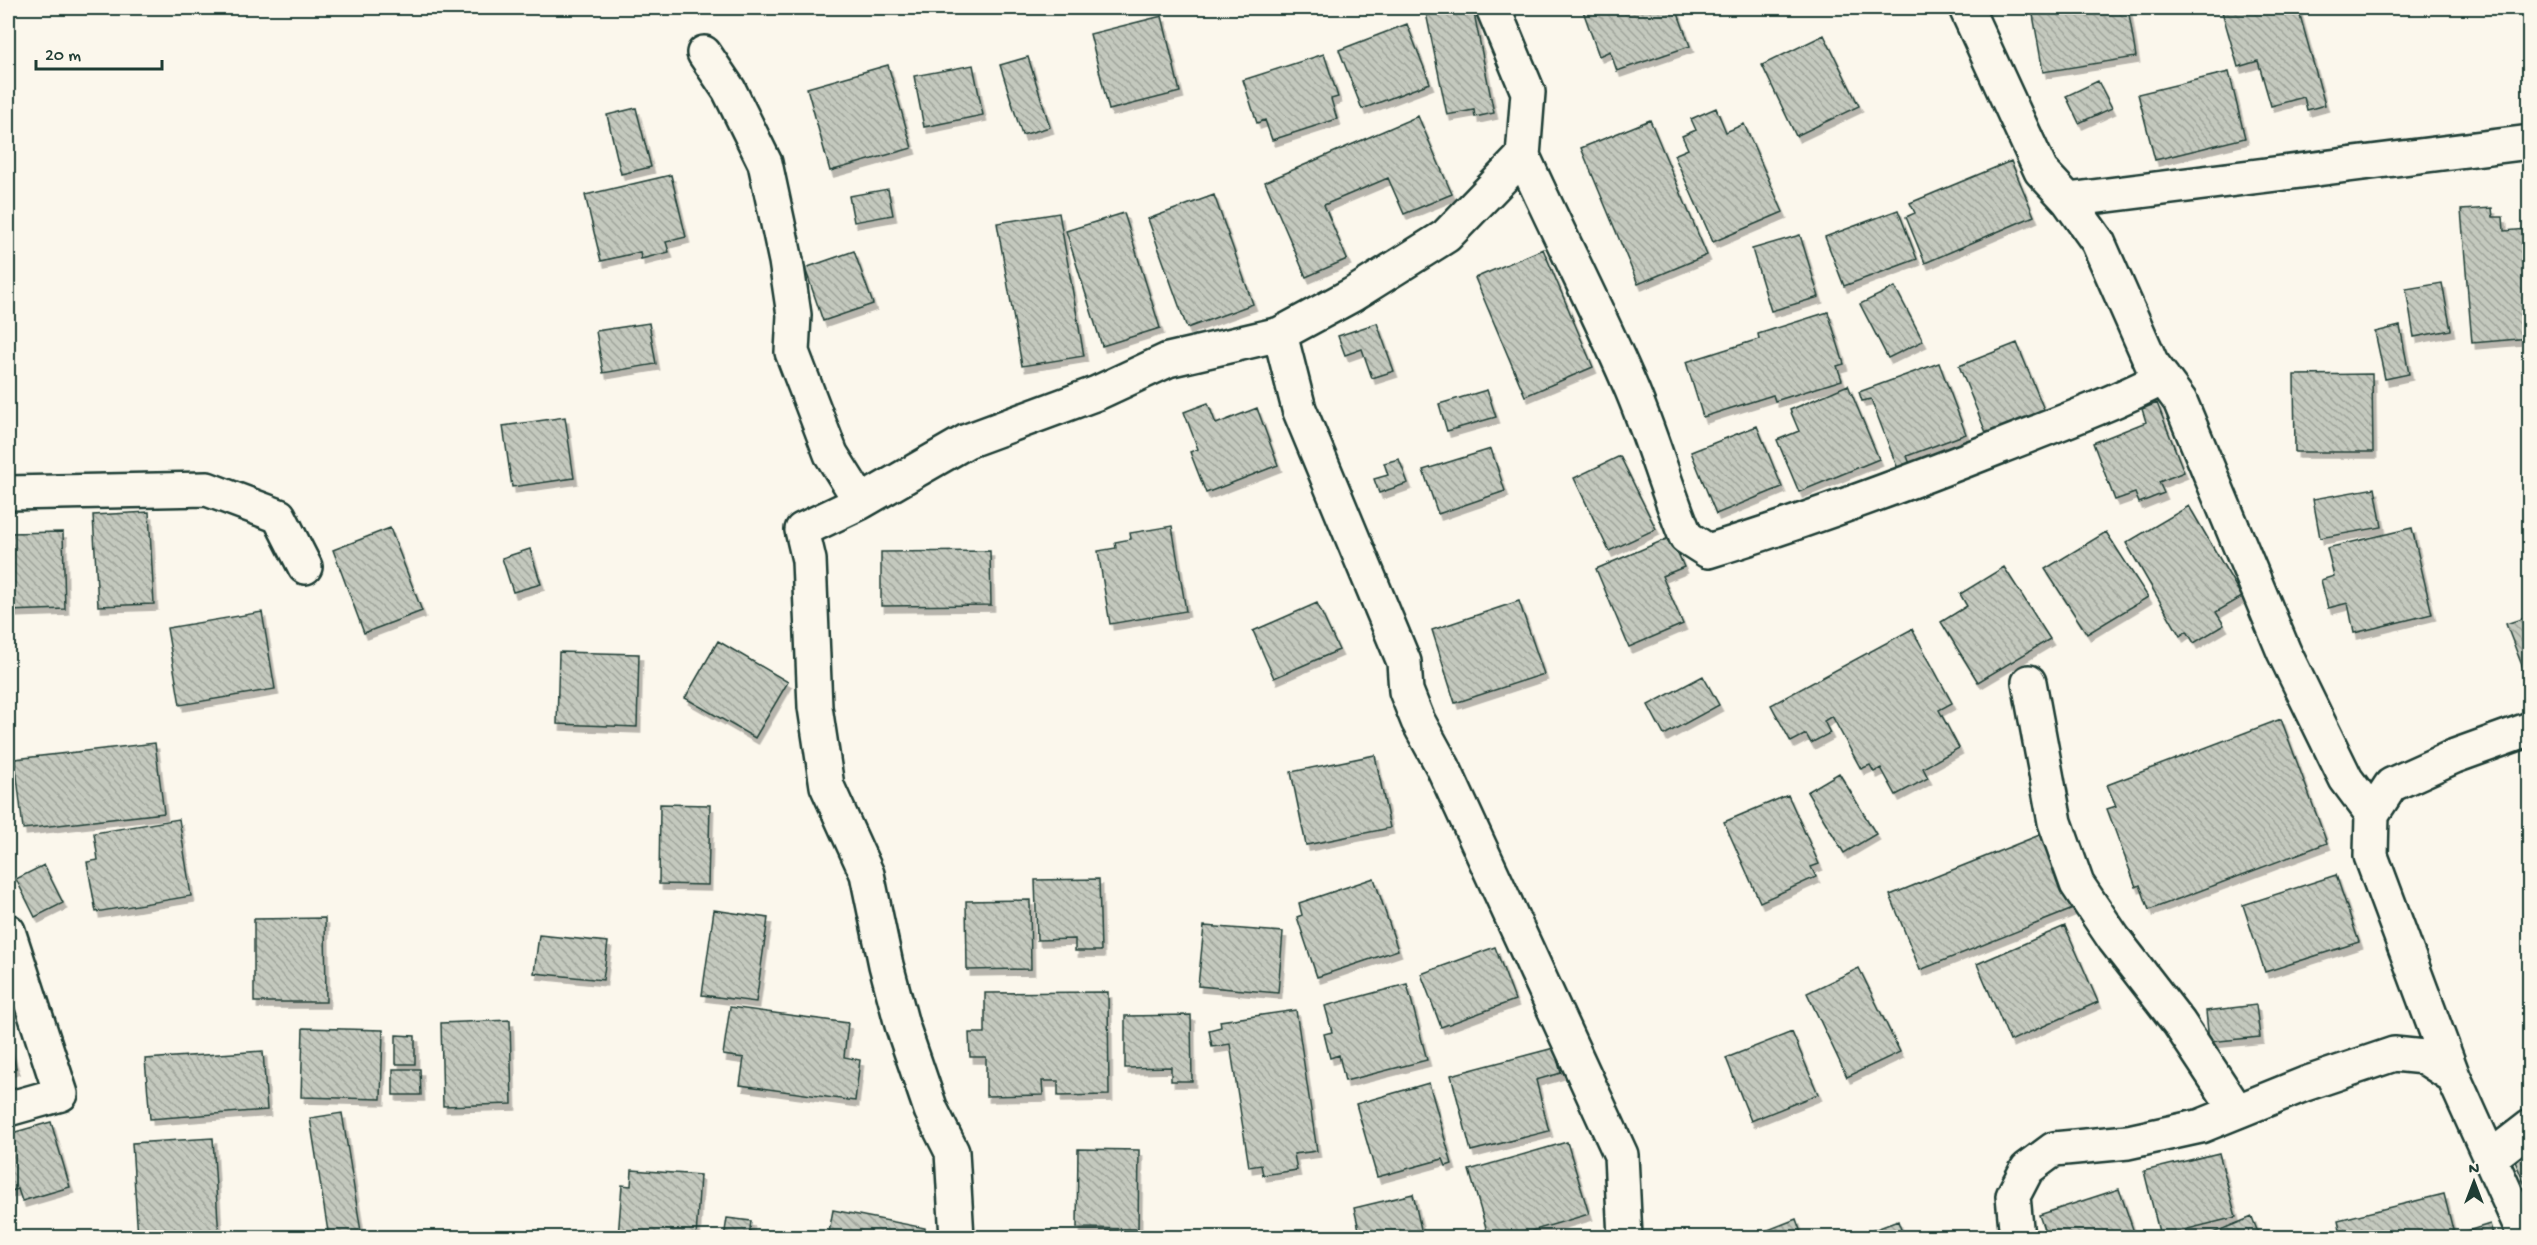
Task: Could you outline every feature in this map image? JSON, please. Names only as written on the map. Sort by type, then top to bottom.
[{"type":"street","points":[[1493,8],[1528,92],[1523,156],[1565,249],[1592,298],[1629,383],[1686,537],[1708,550],[1775,530],[1885,492],[2114,403],[2163,378]]},
{"type":"street","points":[[1966,8],[2041,171],[2068,200],[2098,242],[2151,362],[2181,401],[2289,663],[2346,779],[2372,814]]},
{"type":"street","points":[[704,53],[729,90],[765,163],[786,261],[794,315],[792,352],[831,454],[861,502]]},
{"type":"street","points":[[2068,200],[2529,142]]},
{"type":"street","points":[[957,1238],[952,1152],[931,1110],[902,1025],[886,965],[867,874],[828,786],[815,707],[809,560],[802,530],[861,502],[967,441],[1097,393],[1168,360],[1280,334],[1352,295],[1446,236],[1523,156]]},
{"type":"street","points":[[1280,334],[1299,409],[1404,662],[1406,691],[1418,721],[1443,767],[1621,1155],[1625,1238]]},
{"type":"street","points":[[8,493],[207,489],[279,516],[305,567]]},
{"type":"street","points":[[2030,682],[2055,822],[2078,884],[2114,939],[2179,1023],[2237,1111]]},
{"type":"street","points":[[2526,1238],[2453,1076],[2371,856],[2372,814],[2391,785],[2455,756],[2529,729]]},
{"type":"street","points":[[8,931],[61,1094],[8,1109]]},
{"type":"street","points":[[2018,1238],[2013,1196],[2027,1169],[2054,1149],[2128,1142],[2201,1126],[2305,1084],[2394,1054],[2424,1057],[2453,1076]]},
{"type":"street","points":[[2490,1158],[2529,1127]]},
{"type":"building","points":[[1425,8],[1473,8],[1494,113],[1475,117],[1474,110],[1447,115]]},
{"type":"building","points":[[1582,8],[1676,8],[1690,46],[1617,71],[1610,51],[1599,56]]},
{"type":"building","points":[[2128,8],[2136,57],[2043,72],[2032,9]]},
{"type":"building","points":[[2221,8],[2298,8],[2325,105],[2307,110],[2304,97],[2271,106],[2258,61],[2238,67]]},
{"type":"building","points":[[1162,16],[1180,92],[1109,110],[1090,34]]},
{"type":"building","points":[[1407,24],[1430,83],[1362,109],[1339,50]]},
{"type":"building","points":[[1824,35],[1859,106],[1796,136],[1762,65]]},
{"type":"building","points":[[1324,54],[1338,97],[1331,99],[1337,119],[1272,140],[1265,120],[1257,123],[1243,80]]},
{"type":"building","points":[[1028,57],[1050,127],[1022,135],[1000,65]]},
{"type":"building","points":[[888,65],[912,148],[830,171],[807,88]]},
{"type":"building","points":[[973,65],[983,115],[924,127],[914,76]]},
{"type":"building","points":[[2229,72],[2245,138],[2155,160],[2138,94]]},
{"type":"building","points":[[2098,81],[2112,108],[2079,123],[2066,96]]},
{"type":"building","points":[[636,108],[651,167],[621,174],[607,115]]},
{"type":"building","points":[[1716,108],[1726,132],[1744,124],[1783,212],[1713,242],[1674,155],[1688,149],[1682,136],[1696,130],[1691,119]]},
{"type":"building","points":[[1418,116],[1452,194],[1404,214],[1388,178],[1324,205],[1347,259],[1306,277],[1265,182]]},
{"type":"building","points":[[1650,120],[1707,255],[1638,284],[1581,148]]},
{"type":"building","points":[[2011,161],[2034,216],[1925,263],[1906,217],[1915,213],[1910,203]]},
{"type":"building","points":[[671,175],[686,237],[666,242],[669,252],[641,259],[640,252],[601,261],[585,195]]},
{"type":"building","points":[[888,189],[893,215],[854,222],[849,196]]},
{"type":"building","points":[[1214,195],[1253,304],[1187,328],[1148,219]]},
{"type":"building","points":[[2492,208],[2493,217],[2503,217],[2504,231],[2528,229],[2530,338],[2472,343],[2461,210]]},
{"type":"building","points":[[1898,210],[1917,259],[1844,286],[1825,237]]},
{"type":"building","points":[[1059,213],[1084,356],[1022,366],[997,223]]},
{"type":"building","points":[[1124,213],[1160,328],[1102,346],[1066,231]]},
{"type":"building","points":[[1800,235],[1819,297],[1771,311],[1752,249]]},
{"type":"building","points":[[1543,249],[1593,367],[1525,396],[1475,278]]},
{"type":"building","points":[[854,251],[873,304],[823,321],[805,268]]},
{"type":"building","points":[[2442,283],[2451,330],[2414,337],[2406,289]]},
{"type":"building","points":[[1895,287],[1923,341],[1888,358],[1860,304]]},
{"type":"building","points":[[1828,312],[1844,364],[1837,366],[1842,380],[1775,401],[1773,395],[1703,417],[1686,362],[1759,339],[1758,334]]},
{"type":"building","points":[[649,323],[656,364],[603,373],[596,331]]},
{"type":"building","points":[[1377,323],[1394,371],[1372,378],[1362,349],[1345,355],[1338,336]]},
{"type":"building","points":[[2400,326],[2409,374],[2385,379],[2375,332]]},
{"type":"building","points":[[2017,343],[2045,412],[1987,435],[1959,366]]},
{"type":"building","points":[[1939,363],[1966,434],[1907,456],[1913,472],[1901,477],[1871,399],[1862,401],[1859,392]]},
{"type":"building","points":[[2372,374],[2373,452],[2295,452],[2294,375]]},
{"type":"building","points":[[1848,385],[1879,459],[1799,492],[1777,440],[1799,431],[1790,410]]},
{"type":"building","points":[[1487,390],[1496,417],[1447,431],[1439,404]]},
{"type":"building","points":[[1208,403],[1216,424],[1257,408],[1278,465],[1206,493],[1190,452],[1198,449],[1184,412]]},
{"type":"building","points":[[2157,403],[2184,472],[2159,482],[2164,493],[2139,503],[2135,493],[2115,500],[2093,443],[2146,422],[2142,409]]},
{"type":"building","points":[[565,417],[574,478],[512,487],[503,426]]},
{"type":"building","points":[[1757,426],[1782,487],[1716,514],[1691,452]]},
{"type":"building","points":[[1491,449],[1505,491],[1438,514],[1423,470]]},
{"type":"building","points":[[1620,456],[1656,529],[1609,551],[1574,478]]},
{"type":"building","points":[[1399,459],[1408,483],[1379,493],[1374,479],[1388,475],[1384,463]]},
{"type":"building","points":[[2375,488],[2382,527],[2320,538],[2313,499]]},
{"type":"building","points":[[2189,506],[2242,597],[2216,612],[2224,625],[2194,643],[2187,631],[2180,636],[2126,543]]},
{"type":"building","points":[[149,512],[154,604],[98,606],[93,515]]},
{"type":"building","points":[[1172,526],[1186,611],[1110,624],[1098,551],[1116,548],[1115,542],[1131,539],[1130,533]]},
{"type":"building","points":[[390,528],[422,611],[364,633],[333,550]]},
{"type":"building","points":[[2412,528],[2432,614],[2354,633],[2348,603],[2328,608],[2321,580],[2334,576],[2327,548]]},
{"type":"building","points":[[63,532],[65,609],[8,611],[8,533]]},
{"type":"building","points":[[2106,532],[2148,597],[2087,634],[2045,569]]},
{"type":"building","points":[[1671,537],[1684,567],[1662,576],[1683,624],[1629,647],[1596,569]]},
{"type":"building","points":[[530,549],[541,584],[513,592],[502,558]]},
{"type":"building","points":[[990,551],[991,605],[881,606],[881,552]]},
{"type":"building","points":[[2004,567],[2050,639],[1978,682],[1941,622],[1967,606],[1960,594]]},
{"type":"building","points":[[1519,601],[1544,674],[1455,703],[1432,630]]},
{"type":"building","points":[[1317,603],[1339,650],[1274,678],[1253,631]]},
{"type":"building","points":[[262,612],[275,689],[180,705],[167,628]]},
{"type":"building","points":[[2530,616],[2530,680],[2528,681],[2506,624]]},
{"type":"building","points":[[1912,629],[1952,703],[1939,710],[1959,748],[1923,768],[1928,778],[1896,795],[1881,768],[1874,772],[1870,765],[1861,769],[1832,716],[1824,721],[1830,733],[1811,743],[1806,734],[1791,742],[1771,705]]},
{"type":"building","points":[[718,641],[788,682],[755,738],[685,698]]},
{"type":"building","points":[[559,652],[639,654],[637,727],[557,724]]},
{"type":"building","points":[[1703,676],[1719,705],[1664,735],[1648,705]]},
{"type":"building","points":[[2281,719],[2327,843],[2149,910],[2140,885],[2136,887],[2107,809],[2116,806],[2107,785]]},
{"type":"building","points":[[155,743],[164,813],[23,829],[15,759]]},
{"type":"building","points":[[1375,755],[1390,828],[1306,845],[1291,772]]},
{"type":"building","points":[[1839,773],[1876,834],[1844,853],[1807,792]]},
{"type":"building","points":[[1788,795],[1819,864],[1811,867],[1816,877],[1760,902],[1724,822]]},
{"type":"building","points":[[660,804],[710,805],[708,885],[659,884]]},
{"type":"building","points":[[179,819],[191,896],[96,912],[87,862],[98,860],[94,833]]},
{"type":"building","points":[[2042,834],[2073,909],[1920,970],[1890,895]]},
{"type":"building","points":[[44,865],[63,903],[35,917],[16,879]]},
{"type":"building","points":[[2336,875],[2359,942],[2265,972],[2243,905]]},
{"type":"building","points":[[1374,878],[1398,950],[1317,977],[1297,917],[1302,915],[1299,903]]},
{"type":"building","points":[[1099,879],[1101,951],[1075,951],[1075,939],[1037,940],[1035,880]]},
{"type":"building","points":[[1030,900],[1031,969],[967,970],[966,901]]},
{"type":"building","points":[[714,910],[768,918],[756,1002],[702,995]]},
{"type":"building","points":[[325,918],[326,1002],[254,1002],[254,919]]},
{"type":"building","points":[[1204,926],[1283,932],[1278,993],[1198,986]]},
{"type":"building","points":[[2065,926],[2098,1002],[2010,1041],[1977,964]]},
{"type":"building","points":[[539,935],[608,942],[603,980],[534,973]]},
{"type":"building","points":[[1495,947],[1515,1000],[1441,1027],[1421,974]]},
{"type":"building","points":[[1859,968],[1900,1052],[1847,1077],[1807,993]]},
{"type":"building","points":[[1407,984],[1427,1060],[1345,1081],[1339,1055],[1330,1058],[1324,1034],[1332,1032],[1325,1006]]},
{"type":"building","points":[[1108,992],[1109,1095],[1058,1096],[1058,1081],[1042,1081],[1043,1095],[986,1096],[986,1057],[970,1057],[969,1033],[985,1033],[985,993]]},
{"type":"building","points":[[2256,1005],[2260,1037],[2209,1042],[2206,1011]]},
{"type":"building","points":[[730,1007],[848,1023],[844,1057],[860,1060],[855,1101],[740,1085],[744,1058],[723,1055]]},
{"type":"building","points":[[1296,1010],[1317,1151],[1294,1154],[1297,1170],[1263,1175],[1261,1165],[1249,1167],[1230,1044],[1212,1047],[1209,1030],[1221,1027],[1220,1021]]},
{"type":"building","points":[[1191,1015],[1192,1081],[1171,1081],[1171,1067],[1125,1068],[1125,1016]]},
{"type":"building","points":[[510,1020],[512,1104],[443,1106],[441,1023]]},
{"type":"building","points":[[303,1028],[383,1030],[381,1099],[301,1097]]},
{"type":"building","points":[[1792,1032],[1818,1094],[1751,1121],[1726,1058]]},
{"type":"building","points":[[396,1035],[415,1036],[415,1064],[396,1064]]},
{"type":"building","points":[[8,1040],[16,1068],[8,1071]]},
{"type":"building","points":[[1554,1048],[1561,1073],[1536,1080],[1549,1131],[1471,1151],[1451,1075]]},
{"type":"building","points":[[263,1051],[267,1110],[150,1119],[145,1059]]},
{"type":"building","points":[[393,1069],[420,1069],[421,1095],[393,1095]]},
{"type":"building","points":[[1429,1083],[1452,1164],[1446,1166],[1443,1159],[1377,1177],[1356,1104]]},
{"type":"building","points":[[342,1113],[362,1238],[329,1238],[310,1118]]},
{"type":"building","points":[[51,1122],[70,1187],[22,1201],[18,1189],[8,1192],[8,1134]]},
{"type":"building","points":[[213,1138],[219,1238],[138,1238],[132,1143]]},
{"type":"building","points":[[2530,1138],[2530,1197],[2509,1147]]},
{"type":"building","points":[[1567,1142],[1589,1214],[1508,1238],[1489,1238],[1469,1170]]},
{"type":"building","points":[[1078,1149],[1139,1150],[1138,1229],[1077,1228]]},
{"type":"building","points":[[2219,1153],[2236,1217],[2160,1236],[2144,1171]]},
{"type":"building","points":[[632,1170],[700,1175],[696,1238],[618,1238],[622,1185],[631,1186]]},
{"type":"building","points":[[2119,1189],[2136,1238],[2047,1238],[2039,1215]]},
{"type":"building","points":[[1413,1194],[1423,1238],[1361,1238],[1354,1208]]},
{"type":"building","points":[[2444,1194],[2455,1238],[2342,1238],[2338,1220]]},
{"type":"building","points":[[833,1210],[925,1228],[923,1238],[828,1238]]},
{"type":"building","points":[[2252,1217],[2260,1238],[2209,1238],[2208,1235]]},
{"type":"building","points":[[727,1218],[751,1221],[749,1238],[724,1238]]},
{"type":"building","points":[[1796,1219],[1803,1238],[1748,1238]]},
{"type":"building","points":[[1898,1221],[1904,1238],[1852,1238]]},
{"type":"building","points":[[2490,1224],[2494,1238],[2456,1238],[2455,1235]]}]
